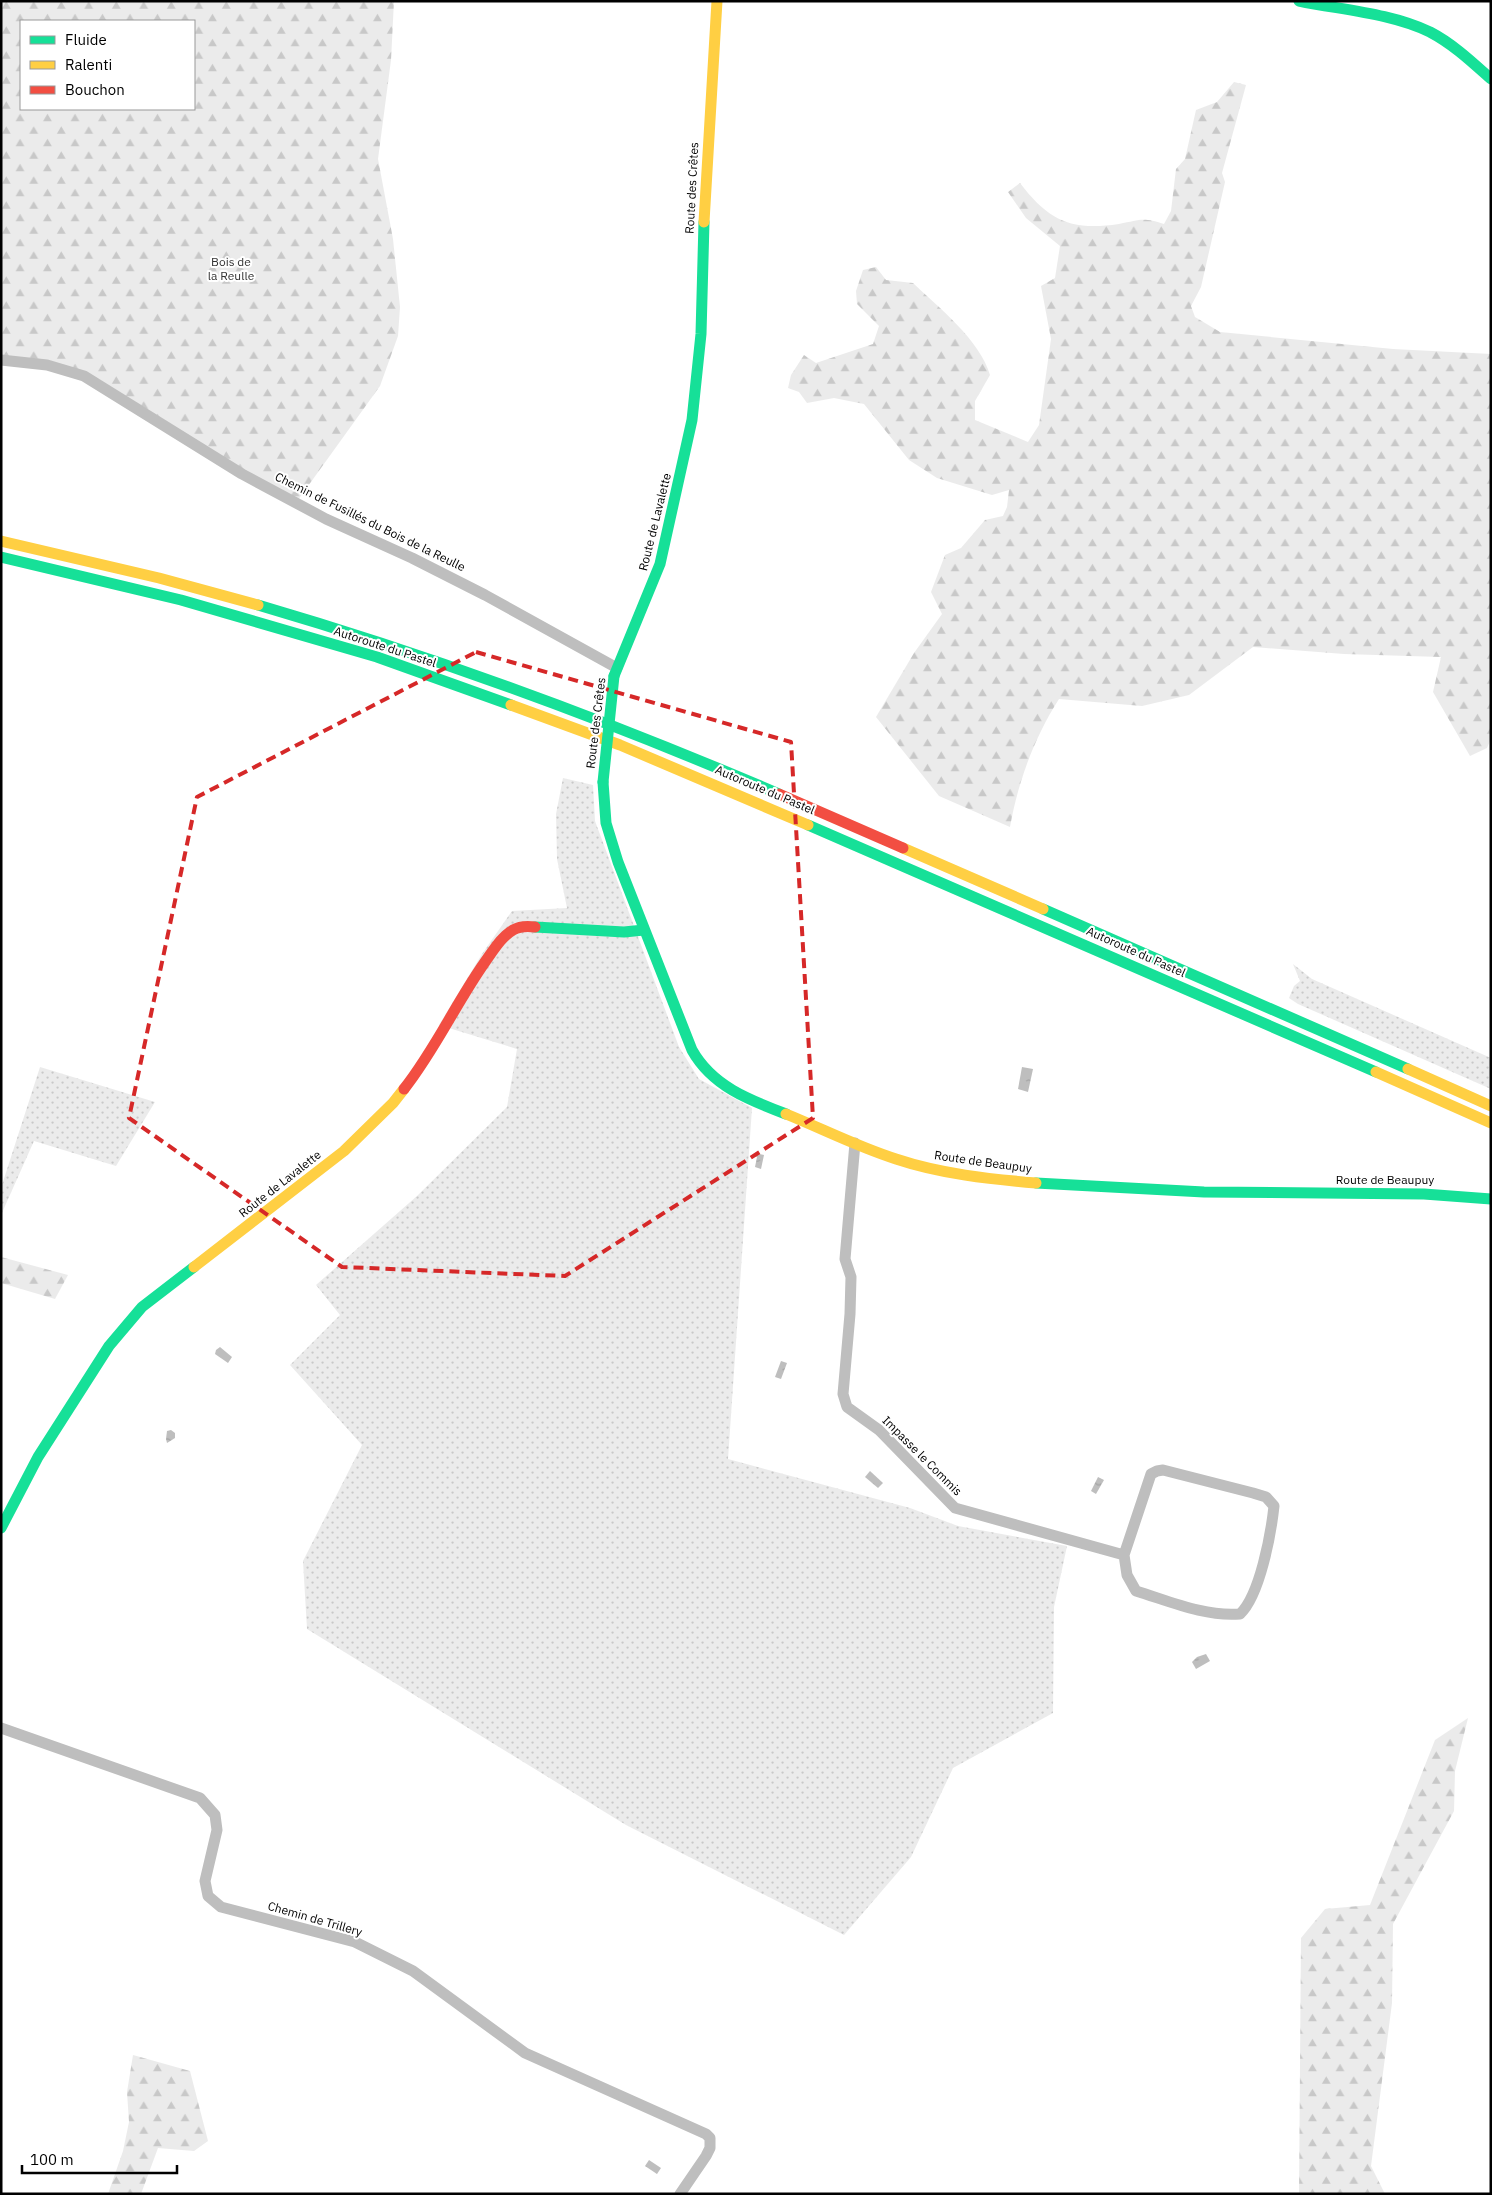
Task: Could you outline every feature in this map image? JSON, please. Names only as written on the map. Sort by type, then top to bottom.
[{"type":"main road","name":"Route des Crêtes","points":[[698,377],[704,222],[717,1]]},
{"type":"main road","points":[[1298,1],[1410,25],[1428,32],[1462,53],[1491,79]]},
{"type":"main road","name":"Route de Lavalette","points":[[616,672],[646,602],[668,534],[692,420],[698,377]]},
{"type":"main road","name":"Autoroute du Pastel","points":[[1,541],[178,584],[289,614],[405,651],[605,723],[786,797],[1491,1106]]},
{"type":"main road","name":"Autoroute du Pastel","points":[[1,557],[181,600],[377,657],[620,745],[885,856],[1491,1123]]},
{"type":"main road","name":"Route des Crêtes","points":[[616,672],[602,799],[610,836],[639,915]]},
{"type":"main road","points":[[608,931],[639,915],[644,930]]},
{"type":"main road","name":"Route de Lavalette","points":[[1,1528],[36,1461],[123,1326],[142,1307],[344,1151],[393,1104],[416,1074],[470,984],[502,939],[513,930],[526,926],[608,931],[638,932],[644,930]]},
{"type":"main road","name":"Route de Beaupuy","points":[[644,930],[690,1046],[700,1063],[714,1078],[758,1104],[883,1156],[931,1169],[1008,1182],[1179,1191],[1312,1194],[1410,1193],[1465,1195],[1491,1199]]},
{"type":"street","name":"Chemin de Fusillés du Bois de la Reulle","points":[[1,360],[47,365],[84,376],[242,474],[326,519],[412,558],[485,595],[616,672]]},
{"type":"street","name":"Impasse le Commis","points":[[855,1143],[845,1259],[851,1277],[850,1314],[843,1394],[847,1407],[879,1430],[955,1508],[1124,1555]]},
{"type":"street","points":[[1163,1470],[1253,1493],[1266,1497],[1274,1506],[1272,1524],[1254,1596],[1240,1614],[1229,1615],[1198,1610],[1136,1590],[1127,1575],[1124,1555],[1151,1474],[1157,1471],[1163,1470]]},
{"type":"street","name":"Chemin de Trillery","points":[[1,1728],[200,1798],[215,1815],[217,1830],[206,1881],[208,1896],[221,1907],[355,1942],[413,1971],[525,2052],[706,2134],[710,2138],[710,2148],[680,2194]]},
{"type":"highlighted area","points":[[476,652],[791,742],[813,1118],[565,1276],[342,1267],[129,1118],[197,797]]},
{"type":"green space","name":"Bois de la Reulle","points":[[1,1],[394,1],[391,60],[378,159],[393,239],[400,307],[398,336],[380,386],[298,500],[279,492],[99,379],[1,355]]},
{"type":"green space","points":[[1234,82],[1246,85],[1222,173],[1225,182],[1201,287],[1191,306],[1195,317],[1220,332],[1393,349],[1491,354],[1491,739],[1487,748],[1470,756],[1433,692],[1441,657],[1344,654],[1253,647],[1189,695],[1142,706],[1059,699],[1042,729],[1028,761],[1013,810],[1010,827],[939,796],[876,717],[914,653],[942,614],[931,592],[945,555],[961,548],[985,520],[1003,516],[1007,507],[1009,490],[992,495],[937,478],[909,460],[864,404],[834,398],[807,403],[799,392],[788,388],[791,375],[804,355],[816,363],[873,344],[879,326],[857,304],[856,291],[863,270],[876,267],[886,280],[913,283],[958,325],[977,349],[990,375],[975,401],[975,420],[1028,442],[1039,425],[1051,339],[1041,286],[1055,278],[1060,246],[1026,218],[1008,192],[1020,183],[1051,215],[1074,224],[1102,226],[1151,220],[1164,224],[1171,211],[1176,169],[1185,159],[1196,110],[1217,102]]},
{"type":"green space","points":[[563,778],[593,785],[595,821],[679,1047],[699,1079],[752,1108],[728,1459],[910,1508],[958,1526],[1067,1546],[1054,1607],[1053,1713],[953,1768],[911,1857],[844,1935],[626,1825],[307,1629],[303,1561],[362,1445],[290,1365],[340,1315],[316,1285],[417,1196],[507,1107],[517,1049],[439,1025],[482,954],[512,911],[567,908],[557,859],[556,814]]},
{"type":"green space","points":[[1293,964],[1312,979],[1491,1058],[1491,1089],[1298,1004],[1289,998],[1294,986],[1300,981]]},
{"type":"green space","points":[[40,1067],[155,1102],[116,1166],[34,1141],[1,1215],[1,1188]]},
{"type":"green space","points":[[1,1257],[68,1275],[55,1299],[1,1283]]},
{"type":"green space","points":[[1468,1718],[1455,1771],[1454,1811],[1393,1924],[1392,2003],[1371,2166],[1385,2194],[1299,2194],[1301,1938],[1325,1909],[1370,1905],[1435,1740]]},
{"type":"green space","points":[[133,2055],[190,2071],[208,2141],[194,2151],[158,2148],[141,2194],[108,2194],[123,2151],[129,2122],[127,2092]]},
{"type":"water","points":[[1022,1067],[1033,1069],[1028,1092],[1018,1089]]},
{"type":"water","points":[[755,1153],[764,1155],[761,1169],[755,1167],[757,1157]]},
{"type":"water","points":[[220,1347],[232,1357],[228,1363],[215,1354],[216,1350]]},
{"type":"water","points":[[781,1361],[787,1363],[781,1379],[775,1377]]},
{"type":"water","points":[[171,1430],[175,1433],[175,1438],[167,1443],[167,1431]]},
{"type":"water","points":[[870,1471],[883,1483],[878,1488],[865,1477]]},
{"type":"water","points":[[1098,1477],[1104,1480],[1096,1494],[1091,1491]]},
{"type":"water","points":[[1206,1654],[1210,1661],[1196,1669],[1192,1662],[1197,1657]]},
{"type":"water","points":[[649,2160],[661,2168],[657,2174],[645,2166]]},
{"type":"traffic: fast","points":[[1299,1],[1399,20],[1430,32],[1447,42],[1491,79]]},
{"type":"traffic: fast","points":[[614,676],[660,564],[692,420],[701,334],[704,222]]},
{"type":"traffic: fast","points":[[1,557],[181,600],[377,657],[511,705]]},
{"type":"traffic: fast","points":[[258,605],[456,668],[651,741],[779,794]]},
{"type":"traffic: fast","points":[[603,782],[614,676]]},
{"type":"traffic: fast","points":[[603,782],[606,823],[618,862],[692,1050],[700,1063],[721,1082],[745,1097],[786,1114]]},
{"type":"traffic: fast","points":[[808,825],[1376,1072]]},
{"type":"traffic: fast","points":[[1043,909],[1408,1069]]},
{"type":"traffic: fast","points":[[535,927],[624,932],[644,930]]},
{"type":"traffic: fast","points":[[1036,1183],[1204,1192],[1424,1194],[1491,1199]]},
{"type":"traffic: fast","points":[[1,1528],[38,1457],[109,1346],[142,1307],[194,1267]]},
{"type":"traffic: slow","points":[[704,222],[717,1]]},
{"type":"traffic: slow","points":[[1,541],[159,578],[258,605]]},
{"type":"traffic: slow","points":[[511,705],[620,745],[808,825]]},
{"type":"traffic: slow","points":[[903,848],[1043,909]]},
{"type":"traffic: slow","points":[[1408,1069],[1491,1106]]},
{"type":"traffic: slow","points":[[1376,1072],[1491,1123]]},
{"type":"traffic: slow","points":[[194,1267],[344,1151],[393,1103],[404,1089]]},
{"type":"traffic: slow","points":[[786,1114],[868,1149],[930,1169],[1001,1180],[1036,1183]]},
{"type":"traffic: jam","points":[[779,794],[903,848]]},
{"type":"traffic: jam","points":[[404,1089],[426,1058],[474,978],[498,944],[505,936],[516,929],[535,927]]}]
